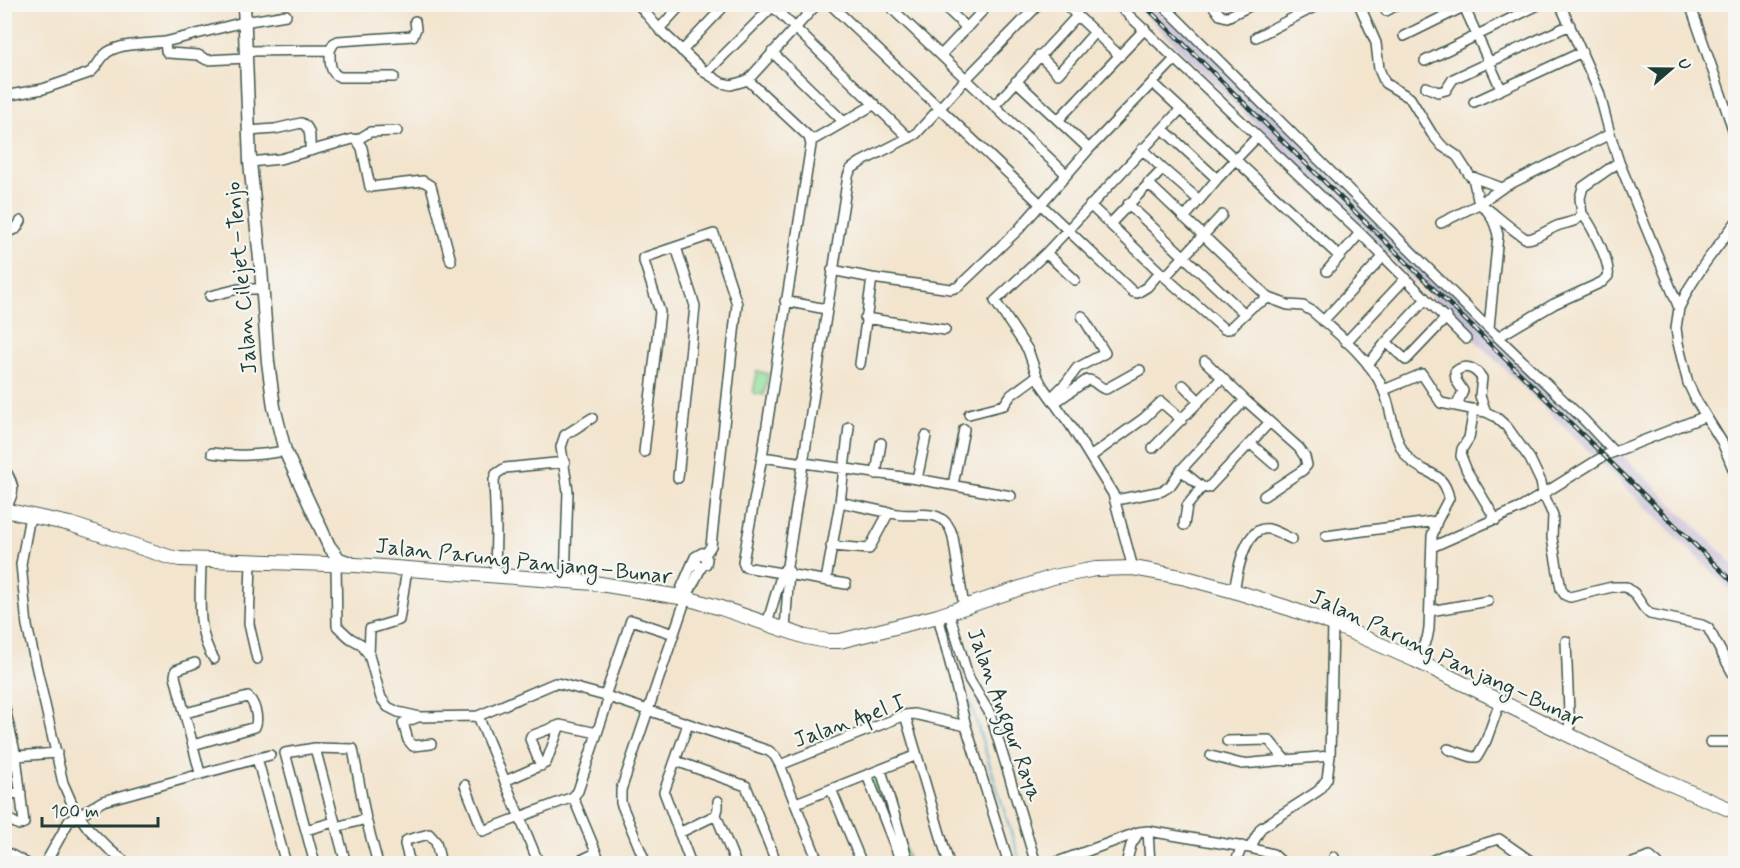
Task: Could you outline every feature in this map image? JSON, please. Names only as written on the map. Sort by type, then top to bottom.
[{"type":"main road","name":"Jalan Cilejet–Tenjo","points":[[244,4],[250,162],[274,406],[285,451],[324,537],[339,559],[356,565]]},
{"type":"main road","name":"Jalan Parung Panjang–Bunar","points":[[5,510],[70,524],[168,557],[251,562],[310,562],[594,584],[704,602],[785,630],[827,641],[840,641],[943,614],[1053,576],[1084,570],[1133,568],[1186,578],[1234,591],[1333,624],[1415,660],[1657,778],[1736,812]]},
{"type":"main road","points":[[310,562],[323,556],[324,537]]},
{"type":"street","points":[[638,4],[659,29],[706,73],[722,83],[731,85],[748,80],[817,4]]},
{"type":"street","points":[[659,29],[682,4]]},
{"type":"street","points":[[682,51],[726,4]]},
{"type":"street","points":[[830,4],[1133,292],[1142,291],[1184,256],[1222,215]]},
{"type":"street","points":[[887,4],[1066,174]]},
{"type":"street","points":[[941,55],[989,4]]},
{"type":"street","points":[[785,630],[786,571],[845,184],[851,169],[916,134],[1039,4]]},
{"type":"street","points":[[1065,4],[1119,56]]},
{"type":"street","points":[[1117,4],[1384,255],[1466,339]]},
{"type":"street","points":[[1167,4],[1165,7],[1614,452]]},
{"type":"street","points":[[1212,4],[1224,17],[1231,16],[1254,4]]},
{"type":"street","points":[[1256,37],[1302,8],[1320,4]]},
{"type":"street","points":[[1359,4],[1372,33],[1379,69],[1385,83],[1414,102],[1432,134],[1442,146],[1457,156],[1473,178],[1483,206],[1496,225],[1498,235],[1489,328]]},
{"type":"street","points":[[1386,11],[1399,4]]},
{"type":"street","points":[[1425,61],[1540,4]]},
{"type":"street","points":[[1560,4],[1599,92],[1620,162],[1679,308]]},
{"type":"street","points":[[1690,4],[1736,138]]},
{"type":"street","points":[[943,5],[967,28]]},
{"type":"street","points":[[1404,36],[1466,5],[1502,89]]},
{"type":"street","points":[[706,73],[771,6],[909,138]]},
{"type":"street","points":[[4,96],[43,89],[94,71],[104,55],[114,49],[165,42],[244,22],[286,15]]},
{"type":"street","points":[[994,105],[1077,16]]},
{"type":"street","points":[[394,77],[334,75],[330,50],[338,41],[413,36],[416,29],[415,21]]},
{"type":"street","points":[[1426,87],[1441,92],[1446,90],[1453,79],[1570,25]]},
{"type":"street","points":[[1058,120],[1145,29]]},
{"type":"street","points":[[1039,55],[1058,74],[1095,32]]},
{"type":"street","points":[[165,42],[168,54],[198,55],[207,60],[246,55],[330,50]]},
{"type":"street","points":[[772,52],[844,122]]},
{"type":"street","points":[[1474,102],[1582,52]]},
{"type":"street","points":[[832,270],[872,278],[951,289],[958,288],[1019,229],[1066,174],[1175,59]]},
{"type":"street","points":[[748,80],[811,141],[762,457],[743,562],[745,567],[786,571],[846,584]]},
{"type":"street","points":[[1016,81],[1089,149]]},
{"type":"street","points":[[1153,83],[1339,256]]},
{"type":"street","points":[[811,141],[875,104]]},
{"type":"street","points":[[1133,568],[1116,500],[1067,419],[1052,401],[1037,376],[1028,350],[995,301],[1046,253],[1180,110]]},
{"type":"street","points":[[248,131],[275,129],[302,123],[308,126],[310,151]]},
{"type":"street","points":[[1163,129],[1217,179]]},
{"type":"street","points":[[250,162],[280,159],[357,140],[370,132],[397,131]]},
{"type":"street","points":[[1441,223],[1483,206],[1502,188],[1610,134]]},
{"type":"street","points":[[1184,218],[1257,137]]},
{"type":"street","points":[[357,140],[362,148],[370,187],[423,181],[431,186],[451,261]]},
{"type":"street","points":[[1142,148],[1162,169],[1199,200]]},
{"type":"street","points":[[1498,337],[1554,304],[1602,282],[1608,276],[1608,266],[1588,221],[1582,214],[1580,198],[1583,187],[1620,162]]},
{"type":"street","points":[[1110,224],[1162,169]]},
{"type":"street","points":[[1473,178],[1502,188]]},
{"type":"street","points":[[1148,183],[1269,298],[1288,305],[1303,306],[1346,342],[1368,365],[1384,390],[1399,442],[1407,457],[1413,463],[1438,476],[1446,486],[1449,498],[1432,536],[1427,639],[1415,660]]},
{"type":"street","points":[[1128,204],[1245,314]]},
{"type":"street","points":[[1090,205],[1224,329],[1229,329],[1257,303],[1269,298]]},
{"type":"street","points":[[1483,206],[1509,224],[1520,236],[1527,239],[1559,225],[1578,220],[1582,214]]},
{"type":"street","points":[[4,233],[16,230],[21,221]]},
{"type":"street","points":[[1736,222],[1696,275],[1679,308],[1676,328],[1684,369],[1695,400],[1722,442],[1736,476]]},
{"type":"street","points":[[1327,271],[1360,232]]},
{"type":"street","points":[[644,452],[660,312],[643,258],[714,234],[736,304],[711,546],[705,555],[698,554],[698,563],[682,597],[674,634],[620,796],[646,864]]},
{"type":"street","points":[[676,247],[695,306],[678,478]]},
{"type":"street","points":[[1046,253],[1075,279]]},
{"type":"street","points":[[1323,321],[1384,255]]},
{"type":"street","points":[[860,364],[872,278]]},
{"type":"street","points":[[1346,342],[1406,279]]},
{"type":"street","points":[[210,296],[238,289],[262,289]]},
{"type":"street","points":[[1368,365],[1426,299]]},
{"type":"street","points":[[785,301],[826,309]]},
{"type":"street","points":[[1052,401],[1075,369],[1105,354],[1082,316]]},
{"type":"street","points":[[1386,342],[1406,360],[1446,317]]},
{"type":"street","points":[[866,318],[945,330]]},
{"type":"street","points":[[1205,361],[1269,423],[1299,448],[1305,457],[1307,465],[1304,470],[1264,496]]},
{"type":"street","points":[[1457,405],[1463,391],[1456,380],[1455,372],[1468,367],[1478,372],[1482,378],[1480,396],[1486,412]]},
{"type":"street","points":[[1052,401],[1087,380],[1093,380],[1106,389],[1140,370]]},
{"type":"street","points":[[1384,390],[1422,374],[1438,400],[1486,412],[1496,417],[1530,459],[1541,482],[1552,515],[1552,538],[1561,589],[1565,595],[1570,597],[1620,586],[1630,589],[1650,614],[1708,628],[1736,679]]},
{"type":"street","points":[[969,414],[1004,405],[1011,395],[1037,376]]},
{"type":"street","points":[[1153,448],[1222,378]]},
{"type":"street","points":[[1183,385],[1199,401]]},
{"type":"street","points":[[1116,500],[1170,486],[1181,470],[1245,400]]},
{"type":"street","points":[[1090,457],[1143,419],[1161,402],[1182,420]]},
{"type":"street","points":[[1474,409],[1470,434],[1461,456],[1467,471],[1496,520]]},
{"type":"street","points":[[1432,547],[1522,507],[1614,452],[1706,416]]},
{"type":"street","points":[[565,582],[568,507],[561,447],[565,435],[592,418]]},
{"type":"street","points":[[1181,470],[1202,487],[1208,488],[1269,423]]},
{"type":"street","points":[[826,580],[840,502],[849,427]]},
{"type":"street","points":[[953,485],[964,429]]},
{"type":"street","points":[[916,479],[926,436]]},
{"type":"street","points":[[876,474],[881,443]]},
{"type":"street","points":[[1251,444],[1274,464]]},
{"type":"street","points":[[212,453],[251,456],[285,451]]},
{"type":"street","points":[[762,457],[916,479],[1011,496]]},
{"type":"street","points":[[495,576],[494,480],[496,474],[505,468],[564,462]]},
{"type":"street","points":[[4,468],[12,482],[14,493],[5,510]]},
{"type":"street","points":[[1184,525],[1186,506],[1202,487]]},
{"type":"street","points":[[840,502],[898,515],[940,517],[950,528],[964,607]]},
{"type":"street","points":[[831,546],[869,549],[889,512]]},
{"type":"street","points":[[30,516],[21,564],[27,626],[63,783],[78,814],[88,828],[128,864]]},
{"type":"street","points":[[1326,536],[1437,521]]},
{"type":"street","points":[[1234,591],[1241,557],[1254,534],[1270,529],[1292,539]]},
{"type":"street","points":[[201,560],[205,640],[214,659]]},
{"type":"street","points":[[251,562],[249,624],[257,659]]},
{"type":"street","points":[[336,564],[337,626],[361,644],[369,655],[384,703],[398,712],[420,717],[474,716],[555,683],[607,697],[769,751],[780,765],[819,864]]},
{"type":"street","points":[[369,655],[370,629],[399,620],[407,569]]},
{"type":"street","points":[[767,624],[786,571]]},
{"type":"street","points":[[1430,611],[1488,601]]},
{"type":"street","points":[[943,614],[966,726],[1009,864]]},
{"type":"street","name":"Jalan Anggur Raya","points":[[943,614],[969,679],[989,712],[1036,864]]},
{"type":"street","points":[[465,785],[483,831],[573,797],[578,791],[631,620],[674,634]]},
{"type":"street","points":[[1234,864],[1266,824],[1307,800],[1324,785],[1329,771],[1330,756],[1333,624]]},
{"type":"street","points":[[1566,641],[1570,736]]},
{"type":"street","points":[[195,663],[179,668],[175,673],[200,773]]},
{"type":"street","points":[[958,695],[974,688]]},
{"type":"street","points":[[185,713],[248,697],[252,699],[258,721],[255,727],[193,745]]},
{"type":"street","points":[[1448,749],[1472,758],[1477,757],[1486,741],[1500,702]]},
{"type":"street","points":[[4,704],[8,733],[16,760],[24,824],[19,825],[4,817]]},
{"type":"street","name":"Jalan Apel I","points":[[780,765],[905,715],[914,714],[966,726]]},
{"type":"street","points":[[905,715],[950,864]]},
{"type":"street","points":[[474,716],[506,781],[538,864]]},
{"type":"street","points":[[420,717],[403,723],[408,740],[413,746],[432,744]]},
{"type":"street","points":[[688,724],[664,792],[691,864]]},
{"type":"street","points":[[541,766],[530,737],[560,725],[597,733]]},
{"type":"street","points":[[506,781],[541,766],[548,759],[560,725]]},
{"type":"street","points":[[1227,741],[1269,740],[1286,761]]},
{"type":"street","points":[[1710,742],[1736,742]]},
{"type":"street","points":[[315,748],[346,864]]},
{"type":"street","points":[[315,864],[285,753],[315,748],[353,749],[366,819],[378,864]]},
{"type":"street","points":[[4,765],[16,760],[57,753]]},
{"type":"street","points":[[45,864],[69,821],[103,801],[270,755]]},
{"type":"street","points":[[796,803],[917,755]]},
{"type":"street","points":[[1211,756],[1242,764],[1330,756]]},
{"type":"street","points":[[257,758],[286,864]]},
{"type":"street","points":[[676,761],[746,786],[777,864]]},
{"type":"street","points":[[881,770],[906,863]]},
{"type":"street","points":[[867,775],[906,863]]},
{"type":"street","points":[[831,789],[862,864]]},
{"type":"street","points":[[4,794],[21,793]]},
{"type":"street","points":[[573,797],[601,864]]},
{"type":"street","points":[[718,801],[716,815],[736,864]]},
{"type":"street","points":[[679,833],[716,815]]},
{"type":"street","points":[[306,830],[366,819]]},
{"type":"street","points":[[1126,864],[1131,845],[1144,832]]},
{"type":"street","points":[[1144,832],[1150,864]]},
{"type":"street","points":[[1052,864],[1144,832],[1246,847],[1273,854],[1284,864]]},
{"type":"street","points":[[410,864],[405,844],[407,840],[429,834],[436,842],[441,864]]},
{"type":"street","points":[[1425,864],[1495,839],[1502,840],[1535,864]]},
{"type":"street","points":[[4,851],[28,864]]},
{"type":"street","points":[[573,864],[597,853]]},
{"type":"street","points":[[1630,864],[1650,857],[1658,864]]},
{"type":"shaded area","points":[[1135,5],[1167,5],[1735,566],[1735,594],[1351,219]]},
{"type":"green space","points":[[757,371],[768,374],[764,395],[753,393]]},
{"type":"green space","points":[[881,770],[909,862],[902,863],[867,775]]},
{"type":"waterway","points":[[970,702],[1021,864]]},
{"type":"railway","points":[[1143,4],[1736,585]]}]
